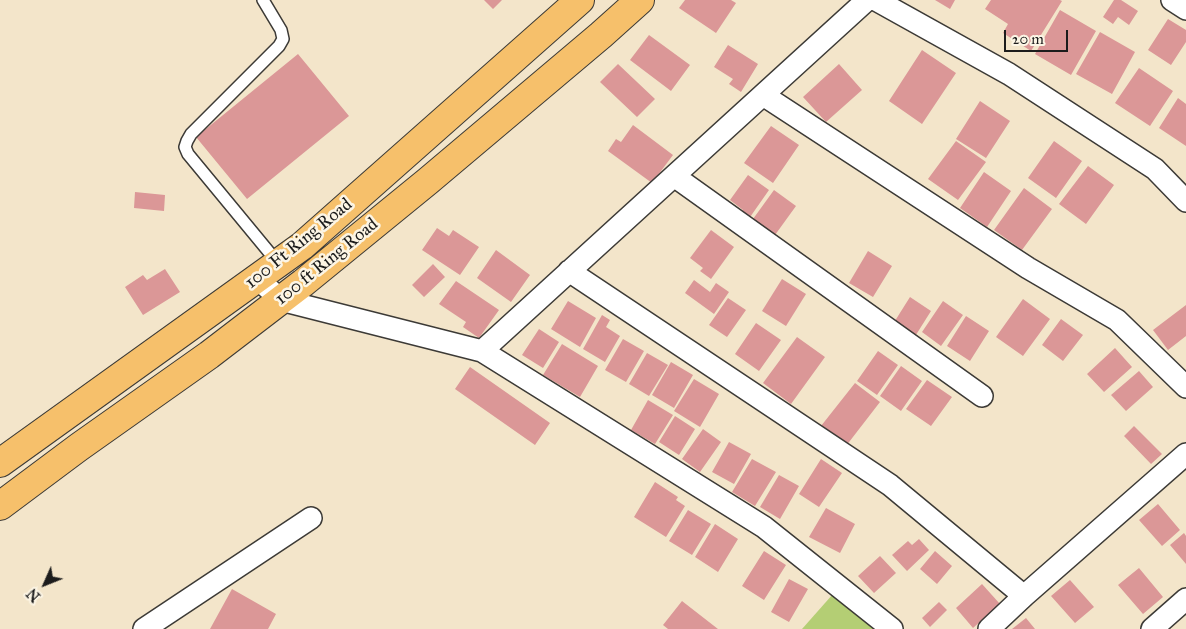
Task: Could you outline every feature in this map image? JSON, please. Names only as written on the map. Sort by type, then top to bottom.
[{"type":"main road","name":"100 Ft Ring Road","points":[[0,463],[302,246],[580,0]]},
{"type":"main road","name":"100 ft Ring Road","points":[[0,506],[79,447],[209,355],[303,283],[428,181],[640,0]]},
{"type":"street","points":[[482,351],[867,0]]},
{"type":"street","points":[[876,0],[1009,74],[1156,169],[1186,201]]},
{"type":"street","points":[[1172,0],[1186,9]]},
{"type":"street","points":[[763,95],[1028,268],[1117,320],[1186,387]]},
{"type":"street","points":[[674,176],[982,396]]},
{"type":"street","points":[[268,271],[281,300],[482,351],[764,527],[892,629]]},
{"type":"street","points":[[570,271],[890,485],[1024,596]]},
{"type":"street","points":[[989,629],[1186,454]]},
{"type":"street","points":[[154,627],[311,518]]},
{"type":"street","points":[[1152,629],[1186,599]]},
{"type":"lane","points":[[263,0],[281,30],[283,38],[279,46],[191,134],[185,147],[268,271]]},
{"type":"green space","points":[[833,594],[875,629],[802,629]]},
{"type":"building","points":[[484,0],[502,0],[493,9]]},
{"type":"building","points":[[685,0],[731,0],[736,3],[716,33],[679,8]]},
{"type":"building","points":[[935,0],[955,0],[950,9]]},
{"type":"building","points":[[991,0],[1062,1],[1031,51],[1003,33],[1008,24],[985,9]]},
{"type":"building","points":[[1114,0],[1121,0],[1138,11],[1129,25],[1118,17],[1113,24],[1103,17]]},
{"type":"building","points":[[1060,10],[1096,31],[1071,75],[1035,54]]},
{"type":"building","points":[[1168,19],[1186,30],[1186,42],[1171,65],[1148,50]]},
{"type":"building","points":[[1100,32],[1135,52],[1112,94],[1076,74]]},
{"type":"building","points":[[649,35],[690,65],[671,91],[630,60]]},
{"type":"building","points":[[728,45],[758,64],[741,92],[729,84],[733,79],[714,67]]},
{"type":"building","points":[[922,50],[956,73],[922,124],[889,101]]},
{"type":"building","points":[[298,54],[349,116],[247,199],[196,137]]},
{"type":"building","points":[[618,64],[655,99],[637,117],[600,82]]},
{"type":"building","points":[[839,64],[862,90],[826,122],[803,97]]},
{"type":"building","points":[[1139,68],[1173,91],[1150,126],[1115,103]]},
{"type":"building","points":[[1178,98],[1186,104],[1186,146],[1159,128]]},
{"type":"building","points":[[980,101],[1010,121],[986,158],[956,139]]},
{"type":"building","points":[[633,125],[673,155],[652,183],[608,151],[616,139],[621,142]]},
{"type":"building","points":[[771,126],[799,145],[773,183],[744,163]]},
{"type":"building","points":[[956,141],[986,162],[958,200],[928,179]]},
{"type":"building","points":[[1054,141],[1082,161],[1056,198],[1028,178]]},
{"type":"building","points":[[1088,166],[1114,185],[1086,224],[1059,204]]},
{"type":"building","points":[[984,172],[1011,191],[987,227],[960,208]]},
{"type":"building","points":[[748,175],[769,190],[748,220],[740,215],[743,210],[730,200]]},
{"type":"building","points":[[1024,188],[1052,209],[1022,250],[994,230]]},
{"type":"building","points":[[774,190],[796,206],[775,235],[753,219]]},
{"type":"building","points":[[135,192],[165,195],[164,211],[134,208]]},
{"type":"building","points":[[437,228],[449,236],[453,230],[479,247],[460,275],[422,250]]},
{"type":"building","points":[[711,230],[734,247],[711,279],[700,271],[703,268],[690,258]]},
{"type":"building","points":[[496,250],[530,275],[511,302],[477,278]]},
{"type":"building","points":[[868,251],[892,266],[873,297],[849,283]]},
{"type":"building","points":[[433,264],[445,277],[424,297],[412,285]]},
{"type":"building","points":[[165,269],[180,292],[143,315],[125,287],[143,275],[147,280]]},
{"type":"building","points":[[782,279],[806,294],[786,326],[762,311]]},
{"type":"building","points":[[694,280],[710,292],[716,283],[729,292],[714,314],[685,293]]},
{"type":"building","points":[[456,281],[499,310],[479,338],[463,327],[466,322],[439,304]]},
{"type":"building","points":[[910,297],[931,311],[914,338],[893,324]]},
{"type":"building","points":[[728,298],[746,310],[727,337],[709,325]]},
{"type":"building","points":[[1023,299],[1050,319],[1023,356],[996,337]]},
{"type":"building","points":[[568,301],[596,318],[580,347],[551,329]]},
{"type":"building","points":[[943,301],[963,315],[941,346],[922,332]]},
{"type":"building","points":[[1186,305],[1186,336],[1168,350],[1153,330]]},
{"type":"building","points":[[602,315],[610,320],[606,327],[620,336],[605,362],[583,349]]},
{"type":"building","points":[[966,316],[989,331],[970,361],[947,346]]},
{"type":"building","points":[[1061,319],[1083,335],[1063,361],[1042,345]]},
{"type":"building","points":[[756,323],[781,340],[759,371],[735,354]]},
{"type":"building","points":[[539,329],[559,342],[543,368],[522,355]]},
{"type":"building","points":[[797,337],[825,357],[791,404],[763,383]]},
{"type":"building","points":[[623,339],[644,351],[626,382],[605,370]]},
{"type":"building","points":[[562,344],[598,366],[580,397],[543,375]]},
{"type":"building","points":[[1115,348],[1132,367],[1104,392],[1087,374]]},
{"type":"building","points":[[878,351],[898,365],[877,395],[857,381]]},
{"type":"building","points":[[647,353],[668,365],[649,396],[629,384]]},
{"type":"building","points":[[671,362],[693,375],[674,408],[652,395]]},
{"type":"building","points":[[901,366],[922,381],[901,411],[880,396]]},
{"type":"building","points":[[470,367],[550,423],[535,445],[455,389]]},
{"type":"building","points":[[1139,371],[1153,387],[1126,411],[1111,395]]},
{"type":"building","points":[[694,379],[719,394],[700,427],[674,411]]},
{"type":"building","points":[[927,380],[952,397],[931,426],[906,409]]},
{"type":"building","points":[[855,383],[880,402],[846,446],[821,426]]},
{"type":"building","points":[[648,400],[673,415],[655,444],[631,430]]},
{"type":"building","points":[[675,416],[695,429],[679,455],[659,442]]},
{"type":"building","points":[[1134,426],[1162,454],[1151,464],[1124,436]]},
{"type":"building","points":[[703,429],[721,442],[700,472],[682,459]]},
{"type":"building","points":[[729,442],[751,454],[734,484],[712,472]]},
{"type":"building","points":[[752,459],[776,472],[755,506],[732,492]]},
{"type":"building","points":[[821,459],[842,473],[819,507],[799,494]]},
{"type":"building","points":[[779,475],[799,486],[780,519],[760,507]]},
{"type":"building","points":[[655,482],[678,497],[676,500],[685,506],[666,537],[634,517]]},
{"type":"building","points":[[1158,504],[1180,530],[1162,546],[1139,520]]},
{"type":"building","points":[[826,508],[855,524],[840,553],[809,537]]},
{"type":"building","points":[[688,510],[711,524],[692,555],[669,541]]},
{"type":"building","points":[[715,524],[738,539],[718,572],[695,557]]},
{"type":"building","points":[[1184,533],[1186,536],[1186,564],[1170,545]]},
{"type":"building","points":[[919,539],[929,550],[907,571],[892,555],[908,541],[912,545]]},
{"type":"building","points":[[764,551],[786,565],[764,600],[742,586]]},
{"type":"building","points":[[935,551],[952,566],[937,584],[920,569]]},
{"type":"building","points":[[880,556],[896,573],[874,593],[858,576]]},
{"type":"building","points":[[1139,568],[1163,597],[1143,614],[1118,585]]},
{"type":"building","points":[[789,579],[808,589],[789,622],[771,612]]},
{"type":"building","points":[[1070,580],[1094,607],[1075,623],[1051,596]]},
{"type":"building","points":[[982,584],[1000,604],[973,628],[956,608]]},
{"type":"building","points":[[232,589],[276,614],[268,629],[210,629]]},
{"type":"building","points":[[682,601],[718,629],[668,629],[663,625]]},
{"type":"building","points":[[939,602],[947,610],[930,627],[922,618]]},
{"type":"building","points":[[1026,618],[1035,629],[1012,629]]}]
